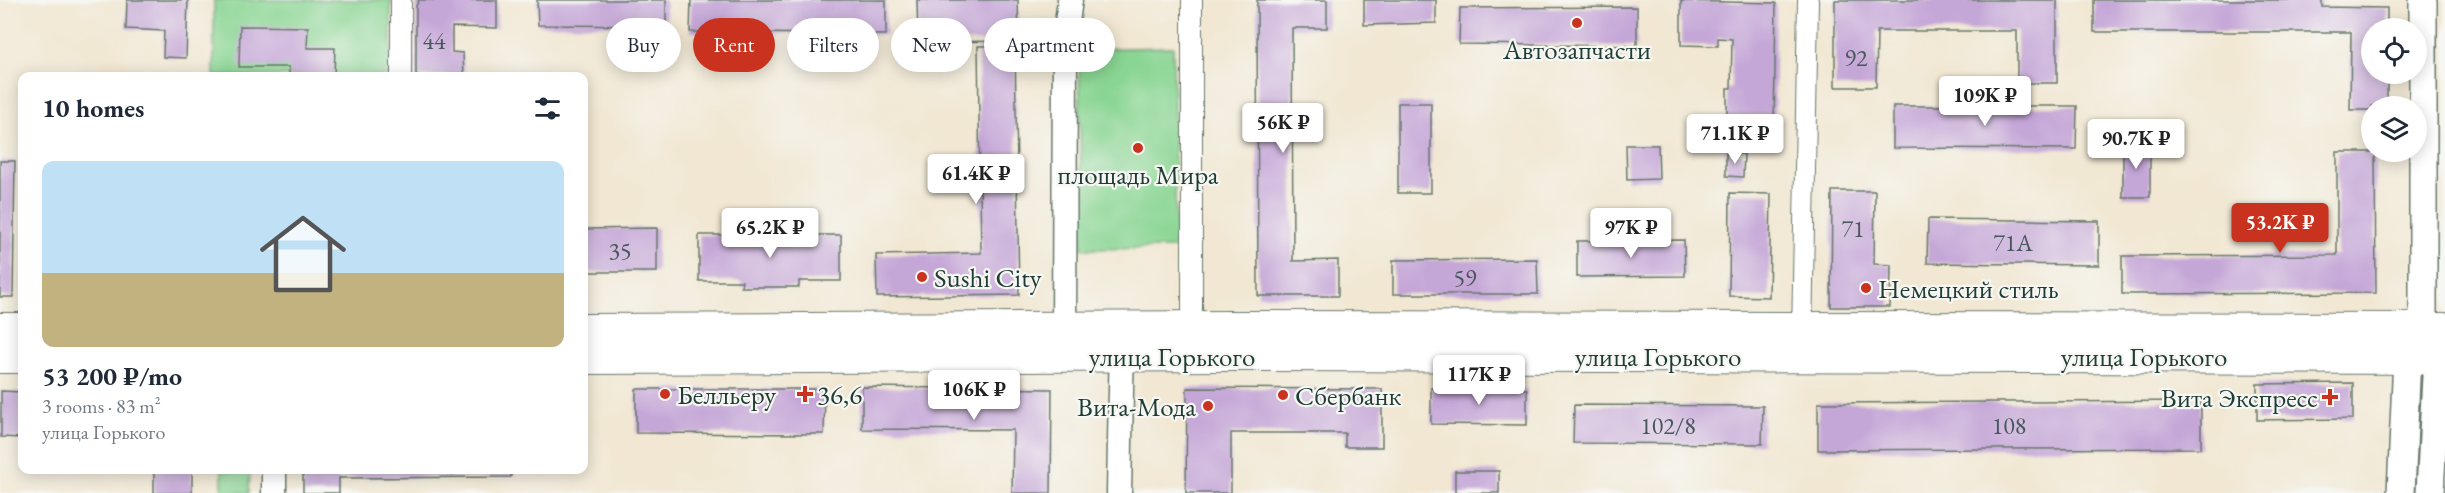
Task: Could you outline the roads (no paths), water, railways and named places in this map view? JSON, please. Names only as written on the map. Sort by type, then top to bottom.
[{"type":"main road","points":[[2422,0],[2438,343],[2430,493]]},
{"type":"main road","name":"улица Горького","points":[[1122,342],[1192,328],[2407,357],[2438,343]]},
{"type":"main road","points":[[0,329],[18,329]]},
{"type":"main road","name":"улица Горького","points":[[588,330],[1064,342],[2438,343]]},
{"type":"main road","name":"улица Горького","points":[[588,357],[1064,342]]},
{"type":"main road","points":[[0,357],[18,357]]},
{"type":"main road","points":[[2401,493],[2407,357]]},
{"type":"street","points":[[401,0],[401,72]]},
{"type":"street","points":[[1802,342],[1808,0]]},
{"type":"street","points":[[1064,342],[1065,38],[1070,5]]},
{"type":"street","points":[[1192,5],[1192,328]]},
{"type":"street","points":[[1119,493],[1122,342]]},
{"type":"street","points":[[274,474],[274,493]]},
{"type":"place","name":"Автозапчасти","points":[[1577,23]]},
{"type":"place","name":"площадь Мира","points":[[1138,148]]},
{"type":"place","name":"Sushi City","points":[[922,277]]},
{"type":"place","name":"Немецкий стиль","points":[[1866,288]]},
{"type":"place","name":"Белльеру","points":[[665,394]]},
{"type":"place","name":"36,6","points":[[805,394]]},
{"type":"place","name":"Сбербанк","points":[[1283,395]]},
{"type":"place","name":"Вита Экспресс","points":[[2330,397]]},
{"type":"place","name":"Вита-Мода","points":[[1208,406]]}]
